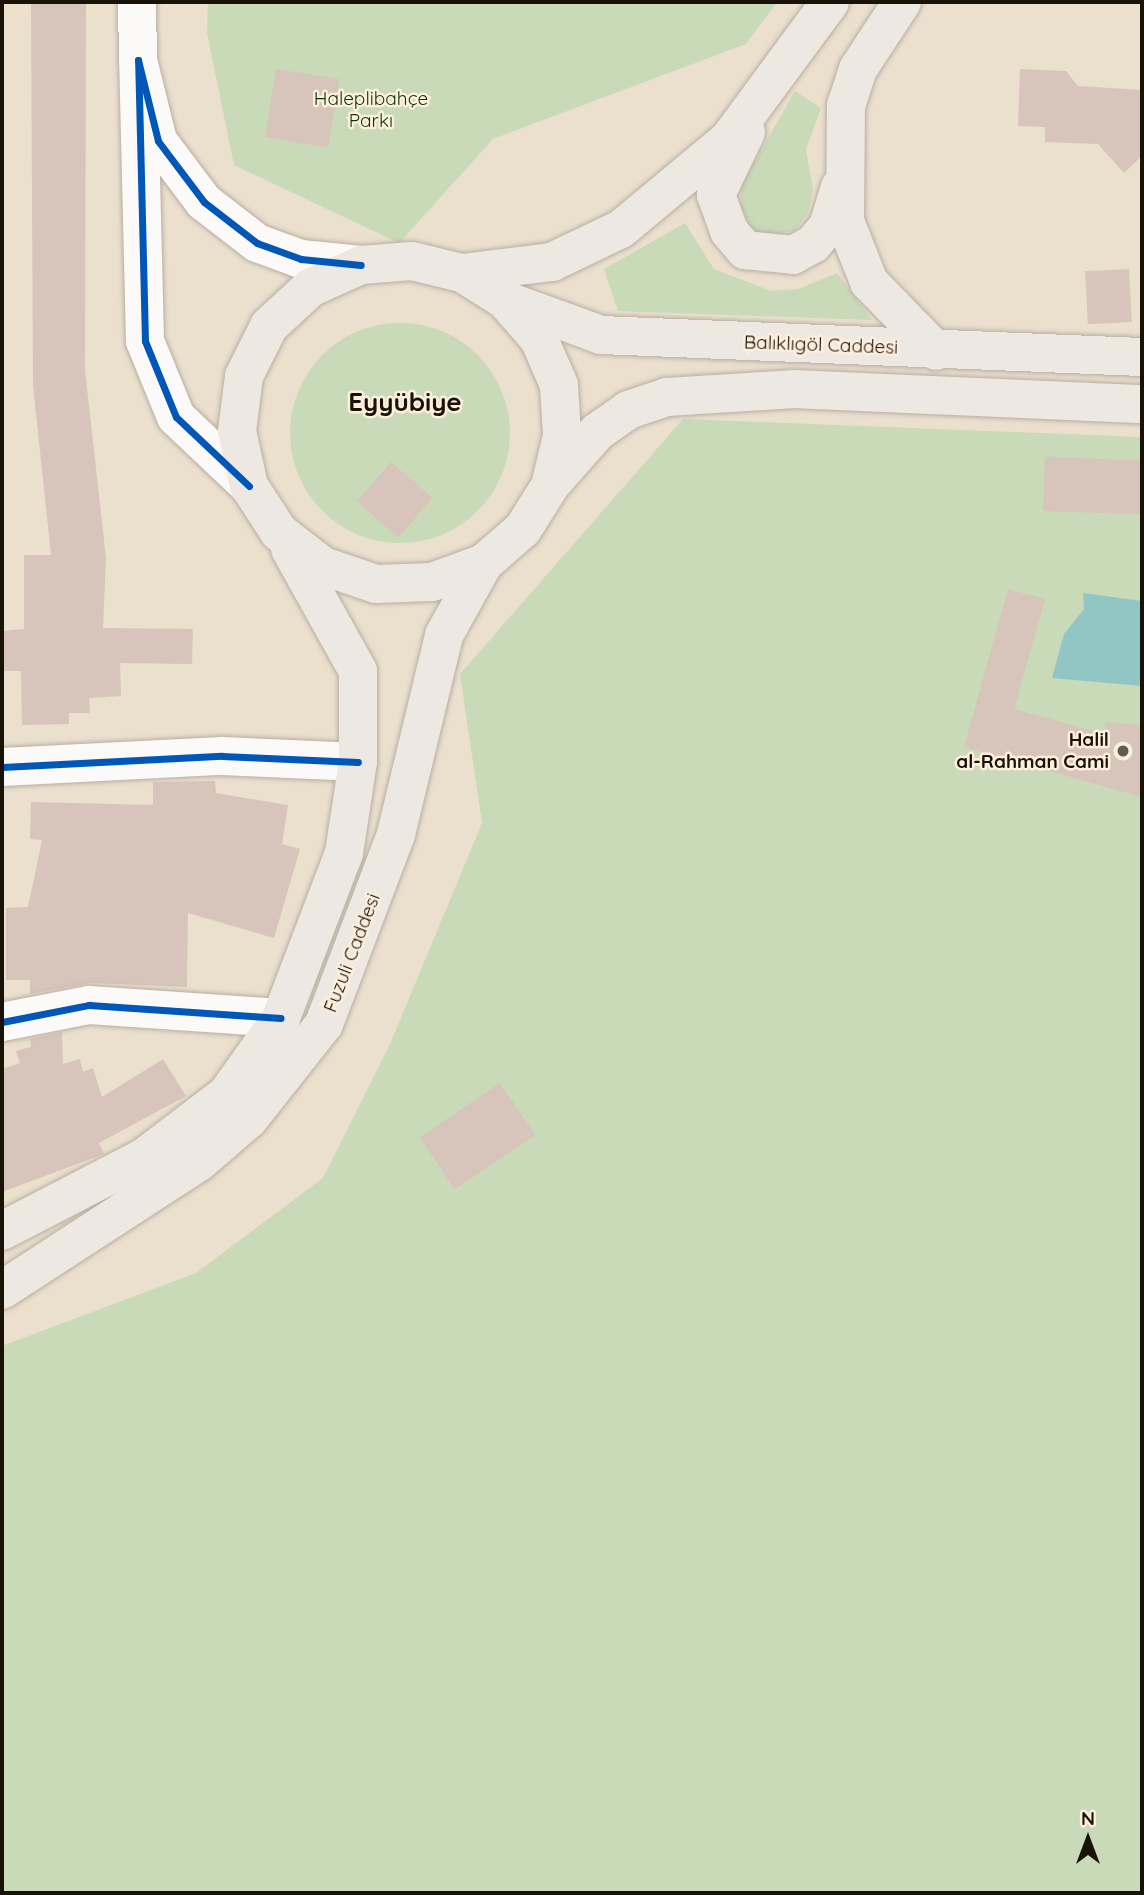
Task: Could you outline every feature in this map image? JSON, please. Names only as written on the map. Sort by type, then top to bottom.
[{"type":"main road","points":[[462,273],[552,262],[621,229],[729,139],[771,87],[830,2]]},
{"type":"main road","points":[[902,2],[858,69],[845,116],[845,221],[869,282],[936,351]]},
{"type":"main road","points":[[771,87],[716,195],[729,231],[744,250],[793,255],[814,244],[828,226],[844,174]]},
{"type":"main road","points":[[2,1231],[143,1158],[227,1094],[281,1018],[344,853],[358,762],[358,671],[279,532],[249,485],[237,431],[242,390],[269,326],[310,288],[361,265],[411,261],[462,273],[505,300],[539,339],[558,385],[562,436],[550,485]]},
{"type":"main road","name":"Balıklıgöl Caddesi","points":[[505,300],[601,335],[936,351],[1142,357]]},
{"type":"main road","points":[[279,532],[323,566],[376,584],[432,582],[484,562],[523,529],[550,485],[597,432],[628,410],[667,397],[795,389],[1142,404]]},
{"type":"main road","name":"Fuzuli Caddesi","points":[[2,1290],[200,1162],[249,1119],[324,1024],[396,834],[444,635],[484,562]]},
{"type":"street","points":[[137,2],[145,341],[176,417],[249,485]]},
{"type":"street","points":[[138,60],[158,141],[204,202],[257,243],[301,259],[361,265]]},
{"type":"street","points":[[2,767],[222,756],[358,762]]},
{"type":"street","points":[[2,1022],[89,1005],[281,1018]]},
{"type":"green space","name":"Haleplibahçe Parkı","points":[[208,2],[777,2],[746,44],[493,139],[399,243],[234,165],[207,33]]},
{"type":"green space","points":[[795,91],[821,108],[806,149],[813,190],[808,213],[795,231],[763,236],[750,226],[741,206],[741,185]]},
{"type":"green space","points":[[685,223],[714,269],[771,291],[798,289],[837,273],[872,320],[618,311],[604,269]]},
{"type":"green space","points":[[389,323],[411,323],[442,331],[461,341],[478,355],[492,372],[502,391],[508,411],[508,455],[502,475],[492,494],[478,511],[461,525],[442,535],[411,543],[389,543],[348,530],[330,518],[315,503],[298,475],[290,444],[290,422],[303,381],[315,363],[330,348],[358,331]]},
{"type":"green space","points":[[683,419],[1142,437],[1142,1893],[2,1893],[2,1346],[196,1273],[323,1178],[390,1044],[482,823],[460,674]]},
{"type":"water","points":[[1083,593],[1142,601],[1142,686],[1052,678],[1064,634],[1084,609]]},
{"type":"building","points":[[31,2],[86,2],[85,370],[106,558],[103,628],[193,629],[192,664],[120,663],[121,696],[89,698],[90,713],[69,713],[69,724],[22,725],[21,671],[2,671],[2,631],[24,629],[24,555],[51,555],[33,385]]},
{"type":"building","points":[[276,69],[339,79],[328,147],[265,137]]},
{"type":"building","points":[[1020,69],[1066,71],[1078,86],[1142,90],[1142,156],[1124,173],[1098,144],[1045,142],[1045,127],[1018,126]]},
{"type":"building","points":[[1129,269],[1132,322],[1088,324],[1085,271]]},
{"type":"building","points":[[1045,457],[1142,460],[1140,514],[1043,511]]},
{"type":"building","points":[[391,462],[433,498],[398,537],[357,501]]},
{"type":"building","points":[[1008,589],[1045,599],[1014,709],[1105,734],[1106,722],[1142,725],[1142,797],[964,747]]},
{"type":"building","points":[[215,781],[216,793],[288,805],[282,844],[300,849],[274,938],[188,913],[187,987],[90,983],[30,994],[30,980],[6,980],[6,908],[28,907],[42,840],[30,839],[31,802],[153,805],[153,782]]},
{"type":"building","points":[[62,1032],[63,1064],[80,1059],[83,1072],[93,1068],[102,1097],[163,1059],[186,1096],[99,1143],[104,1154],[2,1192],[2,1069],[20,1063],[16,1051],[31,1047],[30,1039]]},
{"type":"building","points":[[500,1083],[535,1135],[455,1189],[420,1137]]},
{"type":"cycle path","points":[[249,486],[176,417],[145,341],[138,60],[158,141],[204,202],[257,243],[301,259],[361,265]]},
{"type":"cycle path","points":[[2,767],[222,756],[358,762]]},
{"type":"cycle path","points":[[2,1022],[89,1005],[281,1018]]},
{"type":"place","name":"Halil al-Rahman Cami","points":[[1123,751]]},
{"type":"district","name":"Eyyübiye","points":[[405,402]]}]
